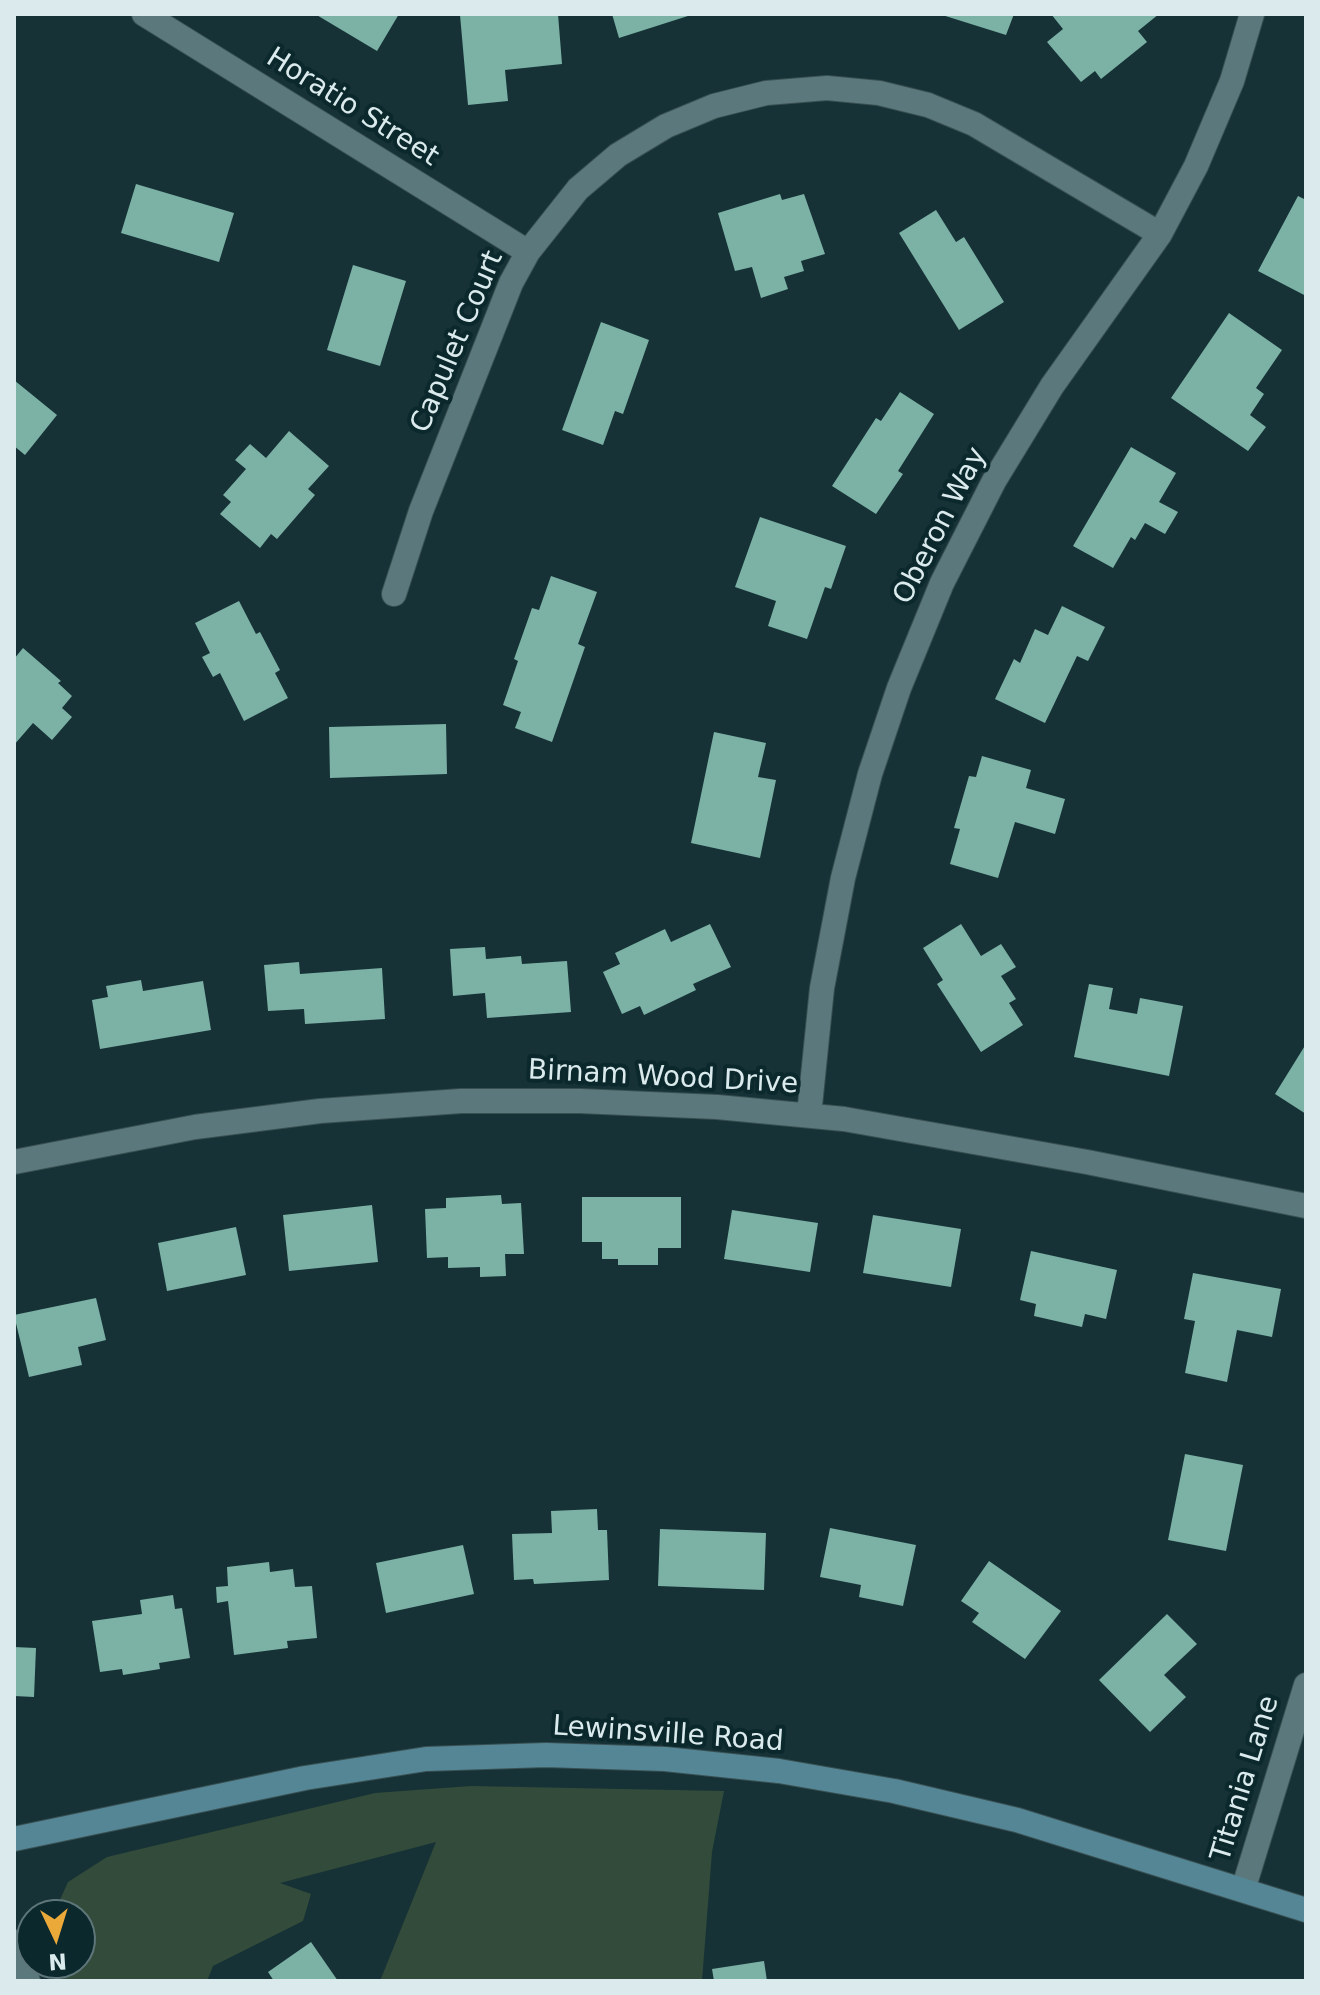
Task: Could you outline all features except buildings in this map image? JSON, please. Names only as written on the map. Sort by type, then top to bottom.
[{"type":"main road","name":"Lewinsville Road","points":[[14,1839],[305,1778],[426,1759],[546,1755],[665,1759],[779,1771],[894,1791],[1017,1820],[1306,1910]]},
{"type":"street","name":"Horatio Street","points":[[144,14],[528,252]]},
{"type":"street","name":"Oberon Way","points":[[809,1115],[822,988],[843,878],[870,774],[899,688],[942,583],[994,481],[1052,386],[1160,234],[1196,166],[1232,81],[1252,14]]},
{"type":"street","name":"Capulet Court","points":[[394,594],[432,482],[511,283],[528,252],[578,189],[618,155],[666,126],[714,106],[766,93],[827,88],[879,93],[928,105],[974,124],[1160,234]]},
{"type":"street","name":"Birnam Wood Drive","points":[[14,1162],[195,1127],[320,1111],[461,1101],[641,1103],[809,1115],[1087,1162],[1306,1206]]},
{"type":"street","name":"Titania Lane","points":[[1243,1890],[1306,1685]]},
{"type":"street","points":[[14,1942],[28,1981]]},
{"type":"green space","points":[[471,1786],[724,1791],[712,1852],[702,1981],[380,1981],[436,1842],[280,1883],[311,1894],[303,1921],[213,1966],[207,1981],[59,1979],[96,1979],[96,1899],[60,1899],[68,1882],[107,1857],[375,1793]]}]
